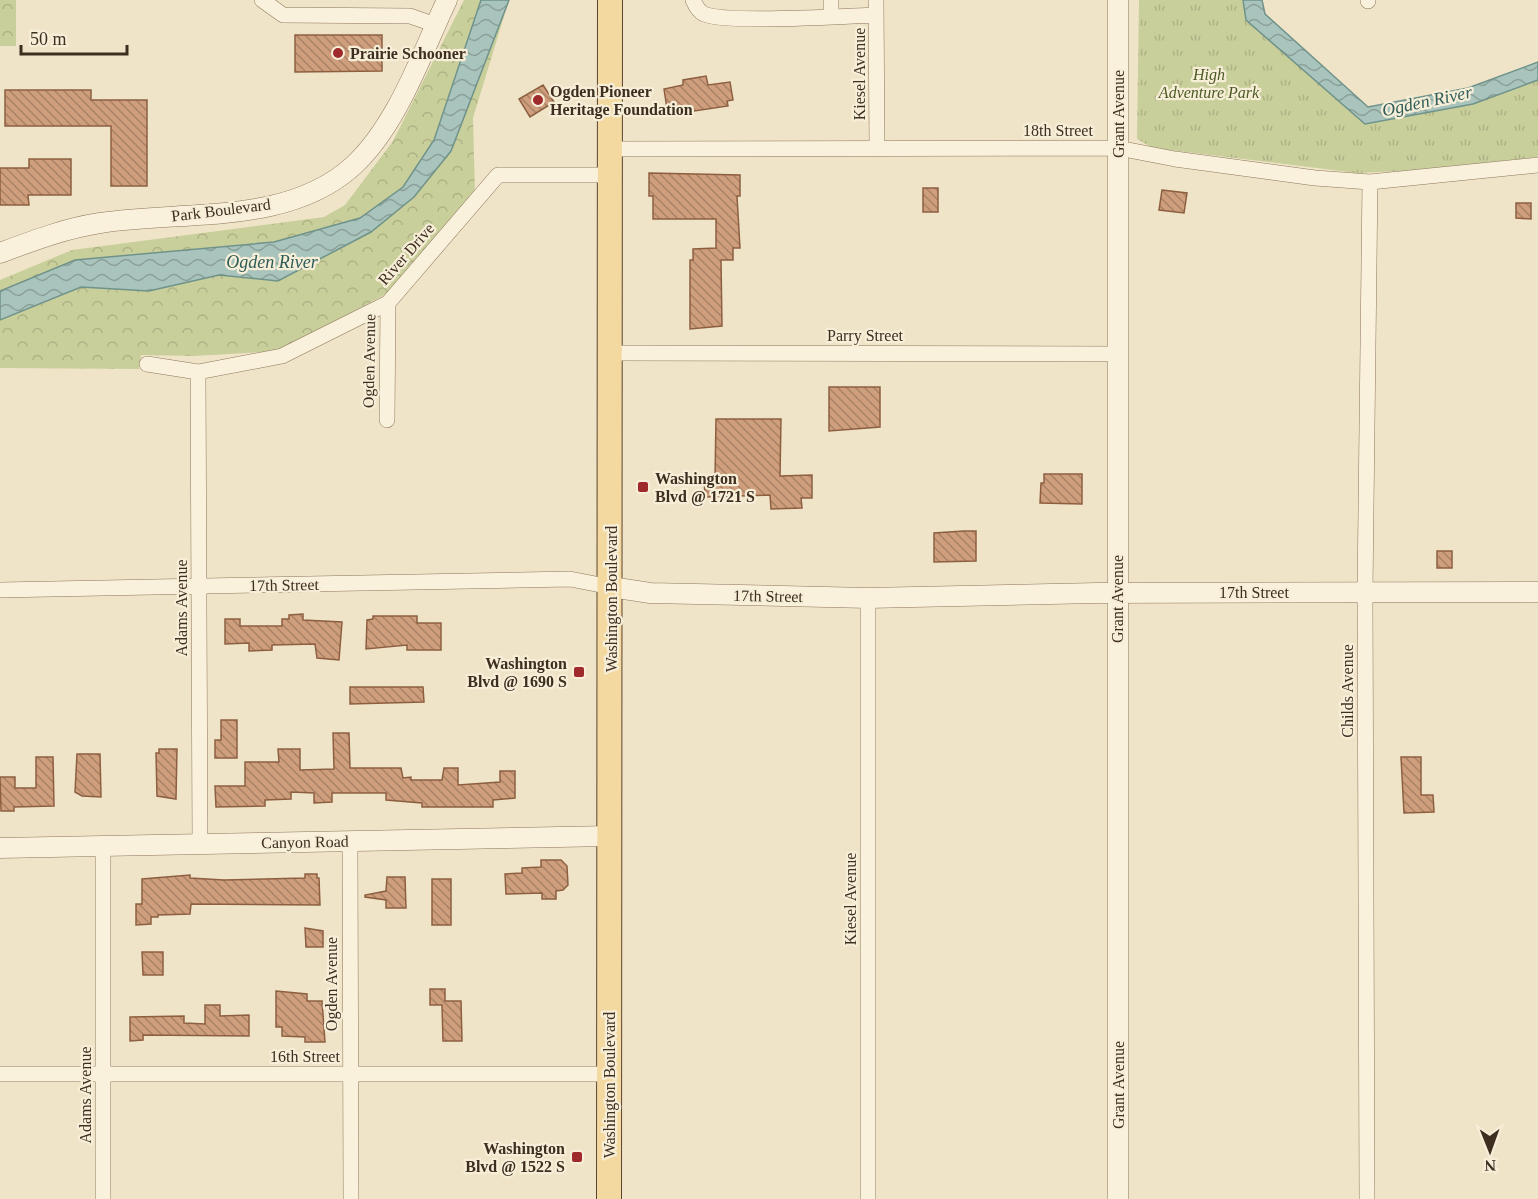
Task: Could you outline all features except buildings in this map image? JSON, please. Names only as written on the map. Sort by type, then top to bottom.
[{"type":"main road","name":"Washington Boulevard","points":[[609,1199],[612,353],[610,0]]},
{"type":"street","points":[[262,0],[283,15],[410,16],[436,25]]},
{"type":"street","name":"Park Boulevard","points":[[0,253],[48,236],[99,223],[254,208],[286,202],[320,189],[354,165],[383,131],[447,0]]},
{"type":"street","points":[[693,0],[697,9],[707,15],[740,18],[831,16],[876,8]]},
{"type":"street","points":[[831,0],[831,16]]},
{"type":"street","name":"Grant Avenue","points":[[1118,0],[1118,1199]]},
{"type":"street","name":"Kiesel Avenue","points":[[876,8],[877,148]]},
{"type":"street","name":"18th Street","points":[[610,149],[1118,148],[1187,161],[1370,182],[1538,165]]},
{"type":"street","name":"River Drive","points":[[147,364],[198,372],[282,356],[388,303],[498,175],[610,175]]},
{"type":"street","name":"Childs Avenue","points":[[1366,1199],[1365,591],[1370,182]]},
{"type":"street","name":"Ogden Avenue","points":[[387,420],[388,303]]},
{"type":"street","name":"Parry Street","points":[[612,353],[1118,354]]},
{"type":"street","name":"Adams Avenue","points":[[198,372],[200,844]]},
{"type":"street","name":"17th Street","points":[[0,590],[570,579],[650,593],[868,598],[1117,593],[1538,592]]},
{"type":"street","name":"Kiesel Avenue","points":[[868,598],[868,1199]]},
{"type":"street","name":"Canyon Road","points":[[0,848],[610,836]]},
{"type":"street","name":"Ogden Avenue","points":[[350,841],[351,1199]]},
{"type":"street","name":"Adams Avenue","points":[[103,846],[103,1199]]},
{"type":"street","name":"16th Street","points":[[0,1074],[610,1074]]},
{"type":"green space","points":[[0,0],[16,0],[16,46],[0,46]]},
{"type":"green space","points":[[464,0],[481,0],[434,140],[403,187],[360,218],[274,242],[75,260],[0,291],[0,280],[72,250],[324,217],[345,205],[393,141]]},
{"type":"green space","points":[[509,0],[473,118],[475,193],[386,294],[280,351],[194,356],[141,355],[139,369],[0,368],[0,320],[81,287],[149,291],[219,275],[278,281],[451,151]]},
{"type":"green space","name":"High Adventure Park","points":[[1139,0],[1243,0],[1247,20],[1365,124],[1473,104],[1538,80],[1538,157],[1424,170],[1357,173],[1153,148],[1137,139]]},
{"type":"water","name":"Ogden River","points":[[481,0],[509,0],[451,151],[414,197],[371,232],[278,281],[219,275],[149,291],[81,287],[0,320],[0,291],[75,260],[274,242],[360,218],[403,187],[434,140]]},
{"type":"water","name":"Ogden River","points":[[1243,0],[1262,0],[1265,14],[1368,107],[1468,88],[1538,62],[1538,80],[1473,104],[1365,124],[1246,20]]},
{"type":"place","name":"Prairie Schooner","points":[[338,53]]},
{"type":"place","name":"Ogden Pioneer Heritage Foundation","points":[[538,100]]},
{"type":"place","name":"Washington Blvd @ 1721 S","points":[[643,487]]},
{"type":"place","name":"Washington Blvd @ 1690 S","points":[[579,672]]},
{"type":"place","name":"Washington Blvd @ 1522 S","points":[[577,1157]]}]
